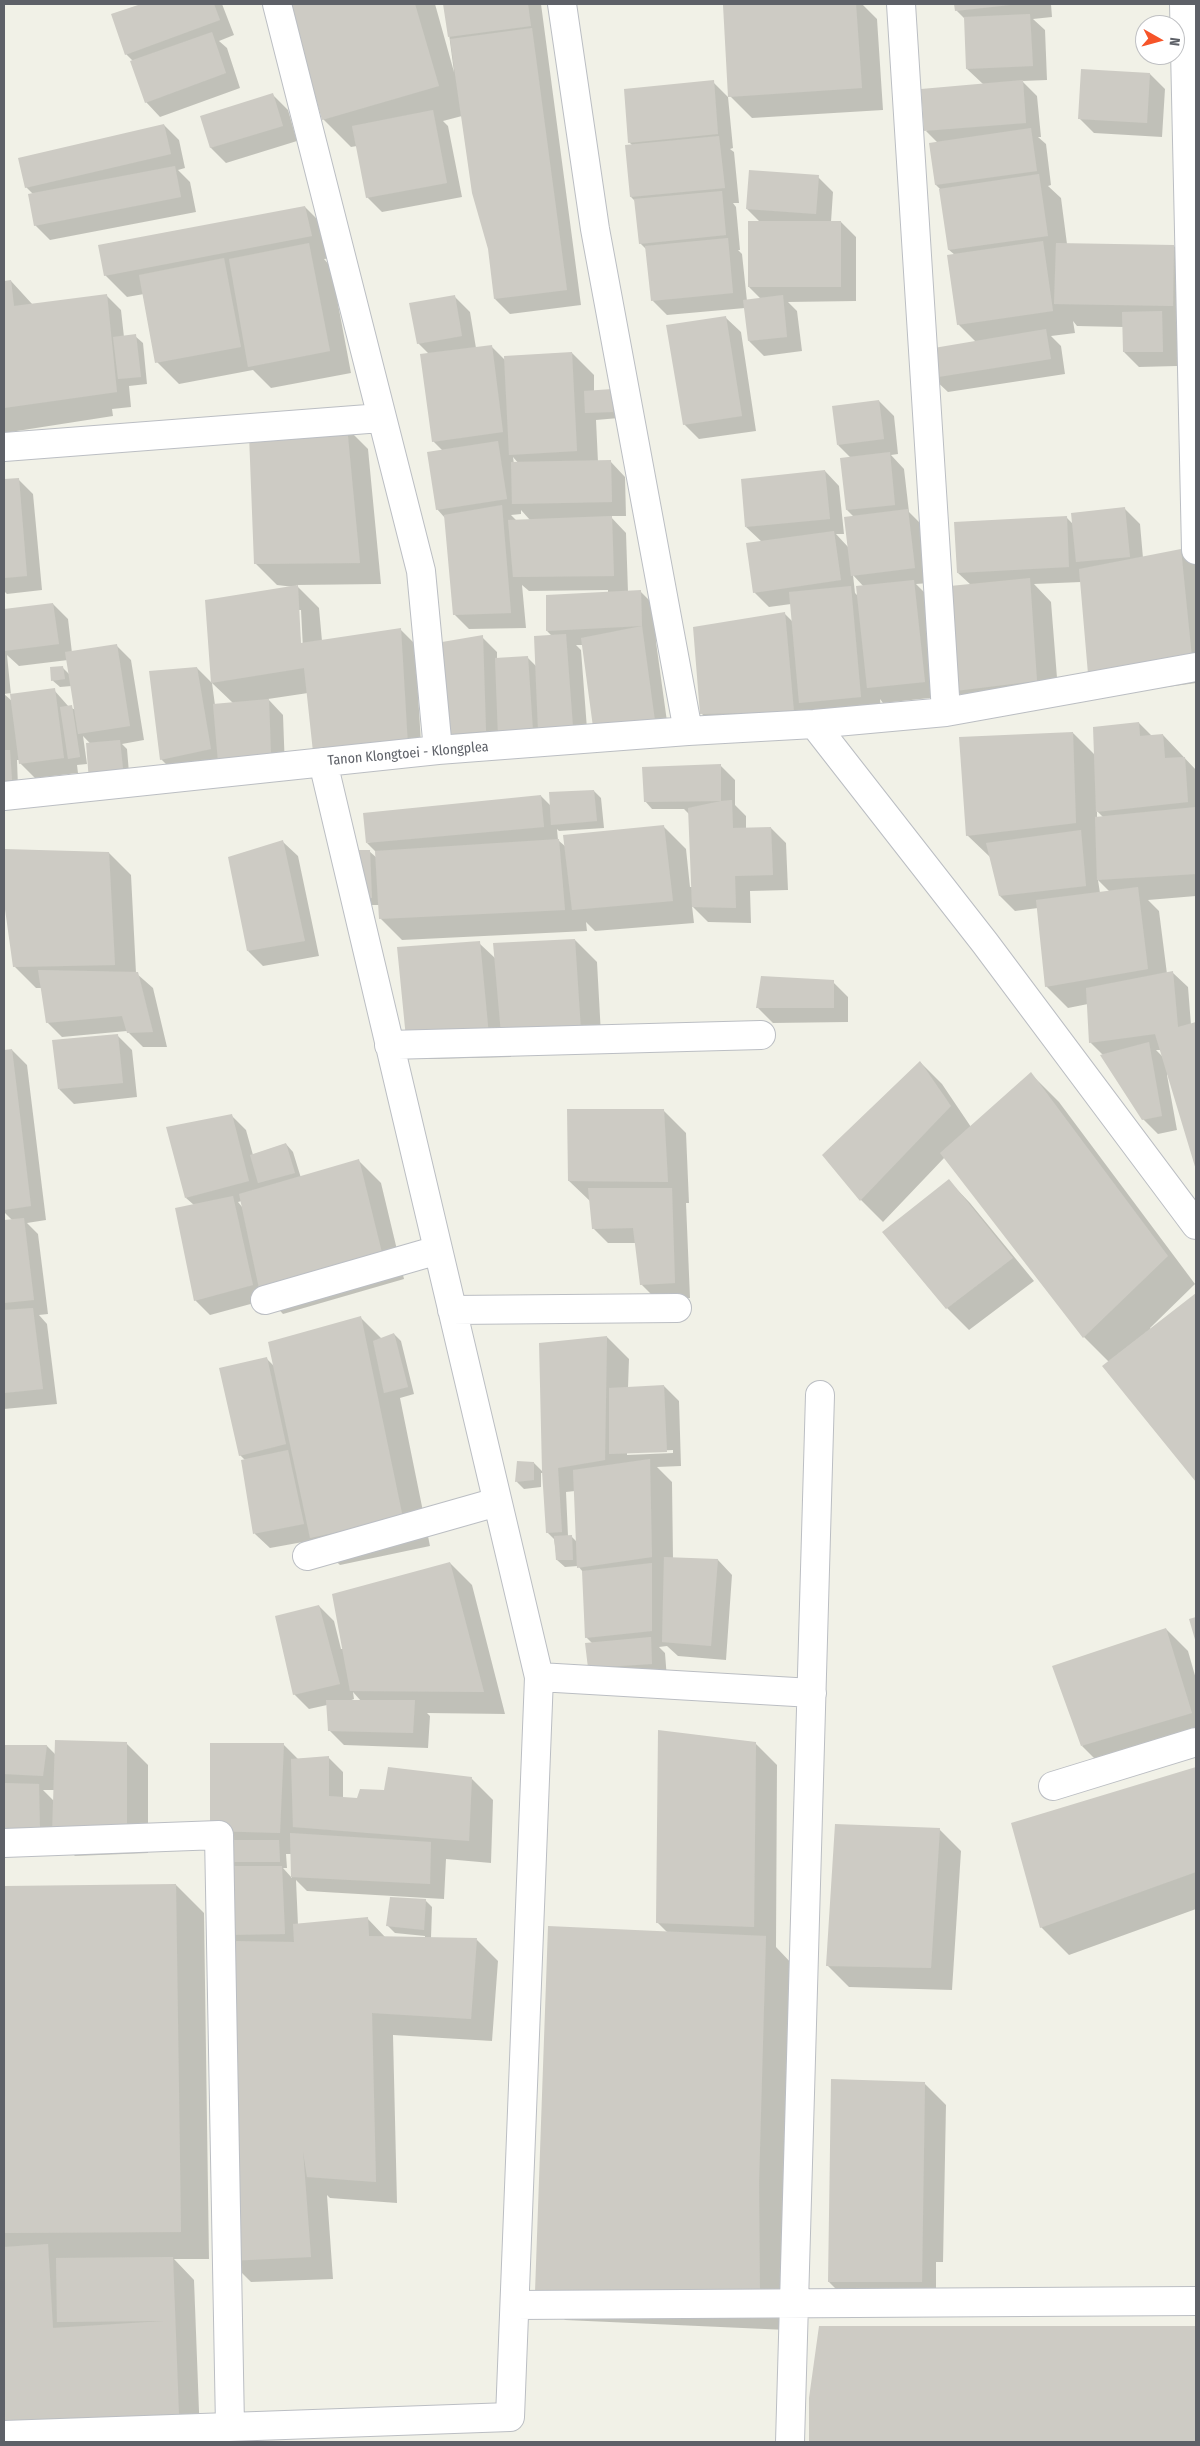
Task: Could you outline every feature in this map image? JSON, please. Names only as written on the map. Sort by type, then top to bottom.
[{"type":"street","points":[[277,4],[381,418],[422,571],[438,750]]},
{"type":"street","points":[[562,4],[595,229],[688,731]]},
{"type":"street","points":[[901,4],[946,712]]},
{"type":"street","points":[[1184,4],[1196,550]]},
{"type":"street","points":[[4,447],[381,418]]},
{"type":"street","name":"Tanon Klongtoei - Klongplea","points":[[4,796],[438,750],[688,731],[814,724],[946,712],[1196,667]]},
{"type":"street","points":[[814,724],[984,943],[1196,1224]]},
{"type":"street","points":[[4,2434],[510,2417],[539,1677],[323,762]]},
{"type":"street","points":[[390,1044],[760,1035]]},
{"type":"street","points":[[266,1300],[438,1250]]},
{"type":"street","points":[[452,1310],[677,1308]]},
{"type":"street","points":[[790,2442],[820,1395]]},
{"type":"street","points":[[307,1556],[498,1502]]},
{"type":"street","points":[[539,1677],[812,1693]]},
{"type":"street","points":[[1053,1786],[1196,1742]]},
{"type":"street","points":[[4,1843],[219,1835],[230,2426]]},
{"type":"street","points":[[514,2305],[1196,2301]]},
{"type":"building","points":[[141,4],[214,4],[220,20],[125,55],[111,14]]},
{"type":"building","points":[[289,4],[415,4],[439,86],[322,120]]},
{"type":"building","points":[[443,4],[528,4],[531,26],[448,37]]},
{"type":"building","points":[[856,4],[862,88],[728,97],[723,5]]},
{"type":"building","points":[[954,4],[1010,4],[1010,5],[955,11]]},
{"type":"building","points":[[1030,14],[1033,66],[966,69],[964,17]]},
{"type":"building","points":[[532,28],[567,290],[494,299],[488,249],[472,193],[450,39]]},
{"type":"building","points":[[212,32],[226,73],[145,103],[130,61]]},
{"type":"building","points":[[1081,69],[1150,73],[1147,123],[1078,119]]},
{"type":"building","points":[[714,80],[718,134],[628,143],[624,89]]},
{"type":"building","points":[[1023,80],[1026,123],[924,131],[921,89]]},
{"type":"building","points":[[273,93],[283,126],[210,148],[200,116]]},
{"type":"building","points":[[433,110],[447,183],[366,198],[352,126]]},
{"type":"building","points":[[164,124],[171,154],[25,188],[18,158]]},
{"type":"building","points":[[1031,128],[1037,171],[935,185],[929,143]]},
{"type":"building","points":[[719,136],[725,188],[630,197],[625,145]]},
{"type":"building","points":[[175,166],[181,197],[34,226],[28,194]]},
{"type":"building","points":[[749,170],[819,175],[816,214],[746,209]]},
{"type":"building","points":[[1039,174],[1048,236],[948,250],[939,189]]},
{"type":"building","points":[[722,191],[726,235],[639,244],[634,199]]},
{"type":"building","points":[[305,206],[312,236],[104,276],[98,245]]},
{"type":"building","points":[[748,221],[841,221],[841,287],[748,287]]},
{"type":"building","points":[[728,238],[733,293],[651,301],[645,246]]},
{"type":"building","points":[[1043,241],[1053,311],[957,325],[947,255]]},
{"type":"building","points":[[309,243],[330,351],[248,367],[229,259]]},
{"type":"building","points":[[1056,243],[1174,245],[1173,306],[1054,304]]},
{"type":"building","points":[[224,258],[241,347],[155,363],[139,275]]},
{"type":"building","points":[[11,280],[14,306],[107,294],[117,392],[4,408],[4,281]]},
{"type":"building","points":[[455,295],[462,336],[417,344],[409,303]]},
{"type":"building","points":[[783,295],[787,337],[748,341],[743,300]]},
{"type":"building","points":[[1162,311],[1163,352],[1123,352],[1122,312]]},
{"type":"building","points":[[726,316],[742,416],[683,425],[666,325]]},
{"type":"building","points":[[1046,329],[1051,359],[932,378],[928,349]]},
{"type":"building","points":[[136,334],[141,377],[118,379],[113,337]]},
{"type":"building","points":[[492,345],[503,432],[432,442],[420,354]]},
{"type":"building","points":[[572,352],[577,451],[509,455],[504,356]]},
{"type":"building","points":[[612,389],[613,412],[585,413],[584,391]]},
{"type":"building","points":[[879,400],[884,439],[837,445],[832,406]]},
{"type":"building","points":[[347,426],[360,563],[254,564],[249,435]]},
{"type":"building","points":[[498,441],[507,499],[436,510],[427,452]]},
{"type":"building","points":[[890,452],[895,505],[846,510],[840,458]]},
{"type":"building","points":[[611,460],[612,502],[512,504],[511,462]]},
{"type":"building","points":[[825,470],[830,519],[745,527],[741,479]]},
{"type":"building","points":[[19,478],[27,576],[4,578],[4,479]]},
{"type":"building","points":[[502,505],[511,613],[453,615],[444,515]]},
{"type":"building","points":[[1125,507],[1130,557],[1076,562],[1071,513]]},
{"type":"building","points":[[908,509],[915,568],[851,576],[844,517]]},
{"type":"building","points":[[612,516],[614,576],[513,577],[508,520]]},
{"type":"building","points":[[1067,516],[1069,567],[957,573],[954,522]]},
{"type":"building","points":[[834,531],[841,580],[753,593],[746,543]]},
{"type":"building","points":[[1181,549],[1192,658],[1088,674],[1079,569]]},
{"type":"building","points":[[1030,578],[1037,681],[955,691],[950,586]]},
{"type":"building","points":[[914,580],[925,682],[867,688],[856,586]]},
{"type":"building","points":[[298,585],[301,643],[401,628],[408,746],[313,752],[304,668],[211,683],[205,600]]},
{"type":"building","points":[[851,586],[861,697],[799,703],[789,592]]},
{"type":"building","points":[[641,590],[642,626],[546,631],[546,595]]},
{"type":"building","points":[[53,603],[59,644],[4,651],[4,609]]},
{"type":"building","points":[[785,612],[794,712],[700,714],[693,627]]},
{"type":"building","points":[[642,626],[655,721],[593,727],[581,638]]},
{"type":"building","points":[[566,634],[573,727],[538,730],[534,636]]},
{"type":"building","points":[[483,635],[486,731],[441,735],[442,642]]},
{"type":"building","points":[[117,644],[130,726],[78,734],[65,652]]},
{"type":"building","points":[[528,656],[533,731],[498,736],[495,658]]},
{"type":"building","points":[[63,666],[65,679],[51,681],[50,667]]},
{"type":"building","points":[[197,667],[211,749],[160,760],[149,671]]},
{"type":"building","points":[[55,688],[64,758],[19,764],[10,694]]},
{"type":"building","points":[[269,699],[271,755],[218,762],[213,704]]},
{"type":"building","points":[[72,705],[80,757],[68,759],[60,707]]},
{"type":"building","points":[[1139,722],[1140,736],[1163,734],[1165,758],[1185,757],[1188,802],[1096,812],[1093,727]]},
{"type":"building","points":[[1073,732],[1076,823],[966,836],[959,737]]},
{"type":"building","points":[[120,740],[124,778],[89,781],[86,743]]},
{"type":"building","points":[[4,750],[10,750],[12,780],[4,781]]},
{"type":"building","points":[[721,764],[721,801],[644,802],[642,767]]},
{"type":"building","points":[[594,790],[597,821],[551,825],[549,792]]},
{"type":"building","points":[[541,795],[544,827],[366,843],[363,813]]},
{"type":"building","points":[[732,800],[733,828],[771,827],[773,875],[735,876],[736,908],[692,907],[688,808]]},
{"type":"building","points":[[1196,807],[1196,874],[1097,880],[1095,817]]},
{"type":"building","points":[[664,825],[673,901],[572,910],[563,835]]},
{"type":"building","points":[[1081,830],[1086,886],[999,896],[986,843]]},
{"type":"building","points":[[559,839],[565,910],[379,919],[375,851]]},
{"type":"building","points":[[283,840],[305,941],[247,951],[228,857]]},
{"type":"building","points":[[4,849],[109,852],[115,965],[13,967],[4,902]]},
{"type":"building","points":[[355,850],[370,850],[372,898],[358,898]]},
{"type":"building","points":[[1138,887],[1148,969],[1045,987],[1036,900]]},
{"type":"building","points":[[575,939],[581,1031],[501,1034],[493,943]]},
{"type":"building","points":[[480,941],[489,1036],[406,1038],[397,947]]},
{"type":"building","points":[[38,970],[138,972],[153,1032],[127,1033],[122,1016],[46,1023]]},
{"type":"building","points":[[1173,971],[1178,1027],[1196,1022],[1196,1170],[1155,1034],[1089,1043],[1086,988]]},
{"type":"building","points":[[761,976],[834,980],[834,1008],[756,1008]]},
{"type":"building","points":[[118,1034],[123,1083],[58,1089],[52,1040]]},
{"type":"building","points":[[1149,1042],[1162,1116],[1142,1120],[1100,1055]]},
{"type":"building","points":[[12,1049],[31,1206],[4,1210],[4,1050]]},
{"type":"building","points":[[920,1061],[951,1106],[860,1201],[822,1155]]},
{"type":"building","points":[[1031,1072],[1168,1256],[1083,1338],[940,1153]]},
{"type":"building","points":[[567,1109],[664,1109],[668,1182],[568,1181]]},
{"type":"building","points":[[232,1114],[249,1181],[185,1198],[166,1127]]},
{"type":"building","points":[[286,1143],[295,1173],[258,1183],[250,1155]]},
{"type":"building","points":[[359,1159],[383,1257],[260,1293],[239,1194]]},
{"type":"building","points":[[949,1179],[1013,1258],[946,1309],[882,1232]]},
{"type":"building","points":[[588,1188],[672,1188],[675,1283],[640,1285],[633,1228],[592,1229]]},
{"type":"building","points":[[233,1196],[253,1285],[194,1301],[175,1208]]},
{"type":"building","points":[[24,1218],[34,1300],[4,1303],[4,1220]]},
{"type":"building","points":[[1196,1293],[1196,1482],[1102,1366]]},
{"type":"building","points":[[33,1308],[43,1389],[4,1393],[4,1310]]},
{"type":"building","points":[[361,1316],[403,1518],[310,1538],[268,1342]]},
{"type":"building","points":[[394,1333],[408,1387],[384,1393],[373,1341]]},
{"type":"building","points":[[607,1336],[605,1460],[558,1468],[562,1532],[546,1533],[542,1471],[539,1343]]},
{"type":"building","points":[[267,1357],[286,1444],[239,1456],[219,1368]]},
{"type":"building","points":[[664,1385],[667,1452],[609,1454],[609,1388]]},
{"type":"building","points":[[288,1450],[304,1524],[253,1534],[241,1460]]},
{"type":"building","points":[[650,1459],[652,1557],[577,1568],[573,1470]]},
{"type":"building","points":[[517,1461],[534,1462],[534,1480],[515,1482]]},
{"type":"building","points":[[572,1535],[573,1560],[556,1560],[554,1536]]},
{"type":"building","points":[[664,1557],[718,1559],[711,1646],[662,1642]]},
{"type":"building","points":[[450,1562],[484,1692],[350,1691],[332,1594]]},
{"type":"building","points":[[652,1563],[652,1631],[585,1638],[582,1571]]},
{"type":"building","points":[[319,1605],[340,1684],[293,1695],[275,1616]]},
{"type":"building","points":[[1196,1617],[1196,1643],[1189,1619]]},
{"type":"building","points":[[1166,1628],[1192,1713],[1081,1746],[1052,1666]]},
{"type":"building","points":[[651,1637],[652,1664],[588,1668],[585,1643]]},
{"type":"building","points":[[326,1700],[415,1700],[413,1733],[328,1731]]},
{"type":"building","points":[[658,1730],[756,1742],[754,1927],[656,1923]]},
{"type":"building","points":[[55,1740],[127,1742],[127,1831],[52,1835]]},
{"type":"building","points":[[210,1743],[284,1743],[280,1833],[210,1831]]},
{"type":"building","points":[[4,1745],[47,1745],[43,1776],[4,1774]]},
{"type":"building","points":[[329,1756],[329,1796],[357,1798],[360,1789],[384,1790],[388,1767],[472,1777],[469,1841],[293,1827],[291,1759]]},
{"type":"building","points":[[1196,1767],[1196,1872],[1040,1928],[1011,1823]]},
{"type":"building","points":[[4,1783],[39,1784],[40,1832],[4,1834]]},
{"type":"building","points":[[835,1824],[940,1828],[931,1968],[826,1966]]},
{"type":"building","points":[[290,1833],[431,1842],[430,1884],[291,1877]]},
{"type":"building","points":[[225,1840],[279,1840],[280,1862],[224,1862]]},
{"type":"building","points":[[225,1866],[282,1866],[285,1934],[227,1935]]},
{"type":"building","points":[[176,1884],[181,2232],[4,2233],[4,1886]]},
{"type":"building","points":[[390,1897],[426,1899],[424,1930],[386,1926]]},
{"type":"building","points":[[368,1917],[369,1936],[477,1938],[471,2019],[372,2013],[376,2182],[307,2177],[303,2151],[311,2257],[228,2261],[230,1941],[294,1942],[293,1924]]},
{"type":"building","points":[[548,1926],[766,1936],[759,2183],[760,2302],[535,2292]]},
{"type":"building","points":[[831,2079],[925,2082],[922,2282],[828,2282]]},
{"type":"building","points":[[48,2244],[53,2328],[164,2321],[57,2322],[56,2258],[173,2257],[179,2416],[4,2425],[4,2247]]},
{"type":"building","points":[[819,2326],[1196,2326],[1196,2442],[809,2442],[809,2398]]}]
